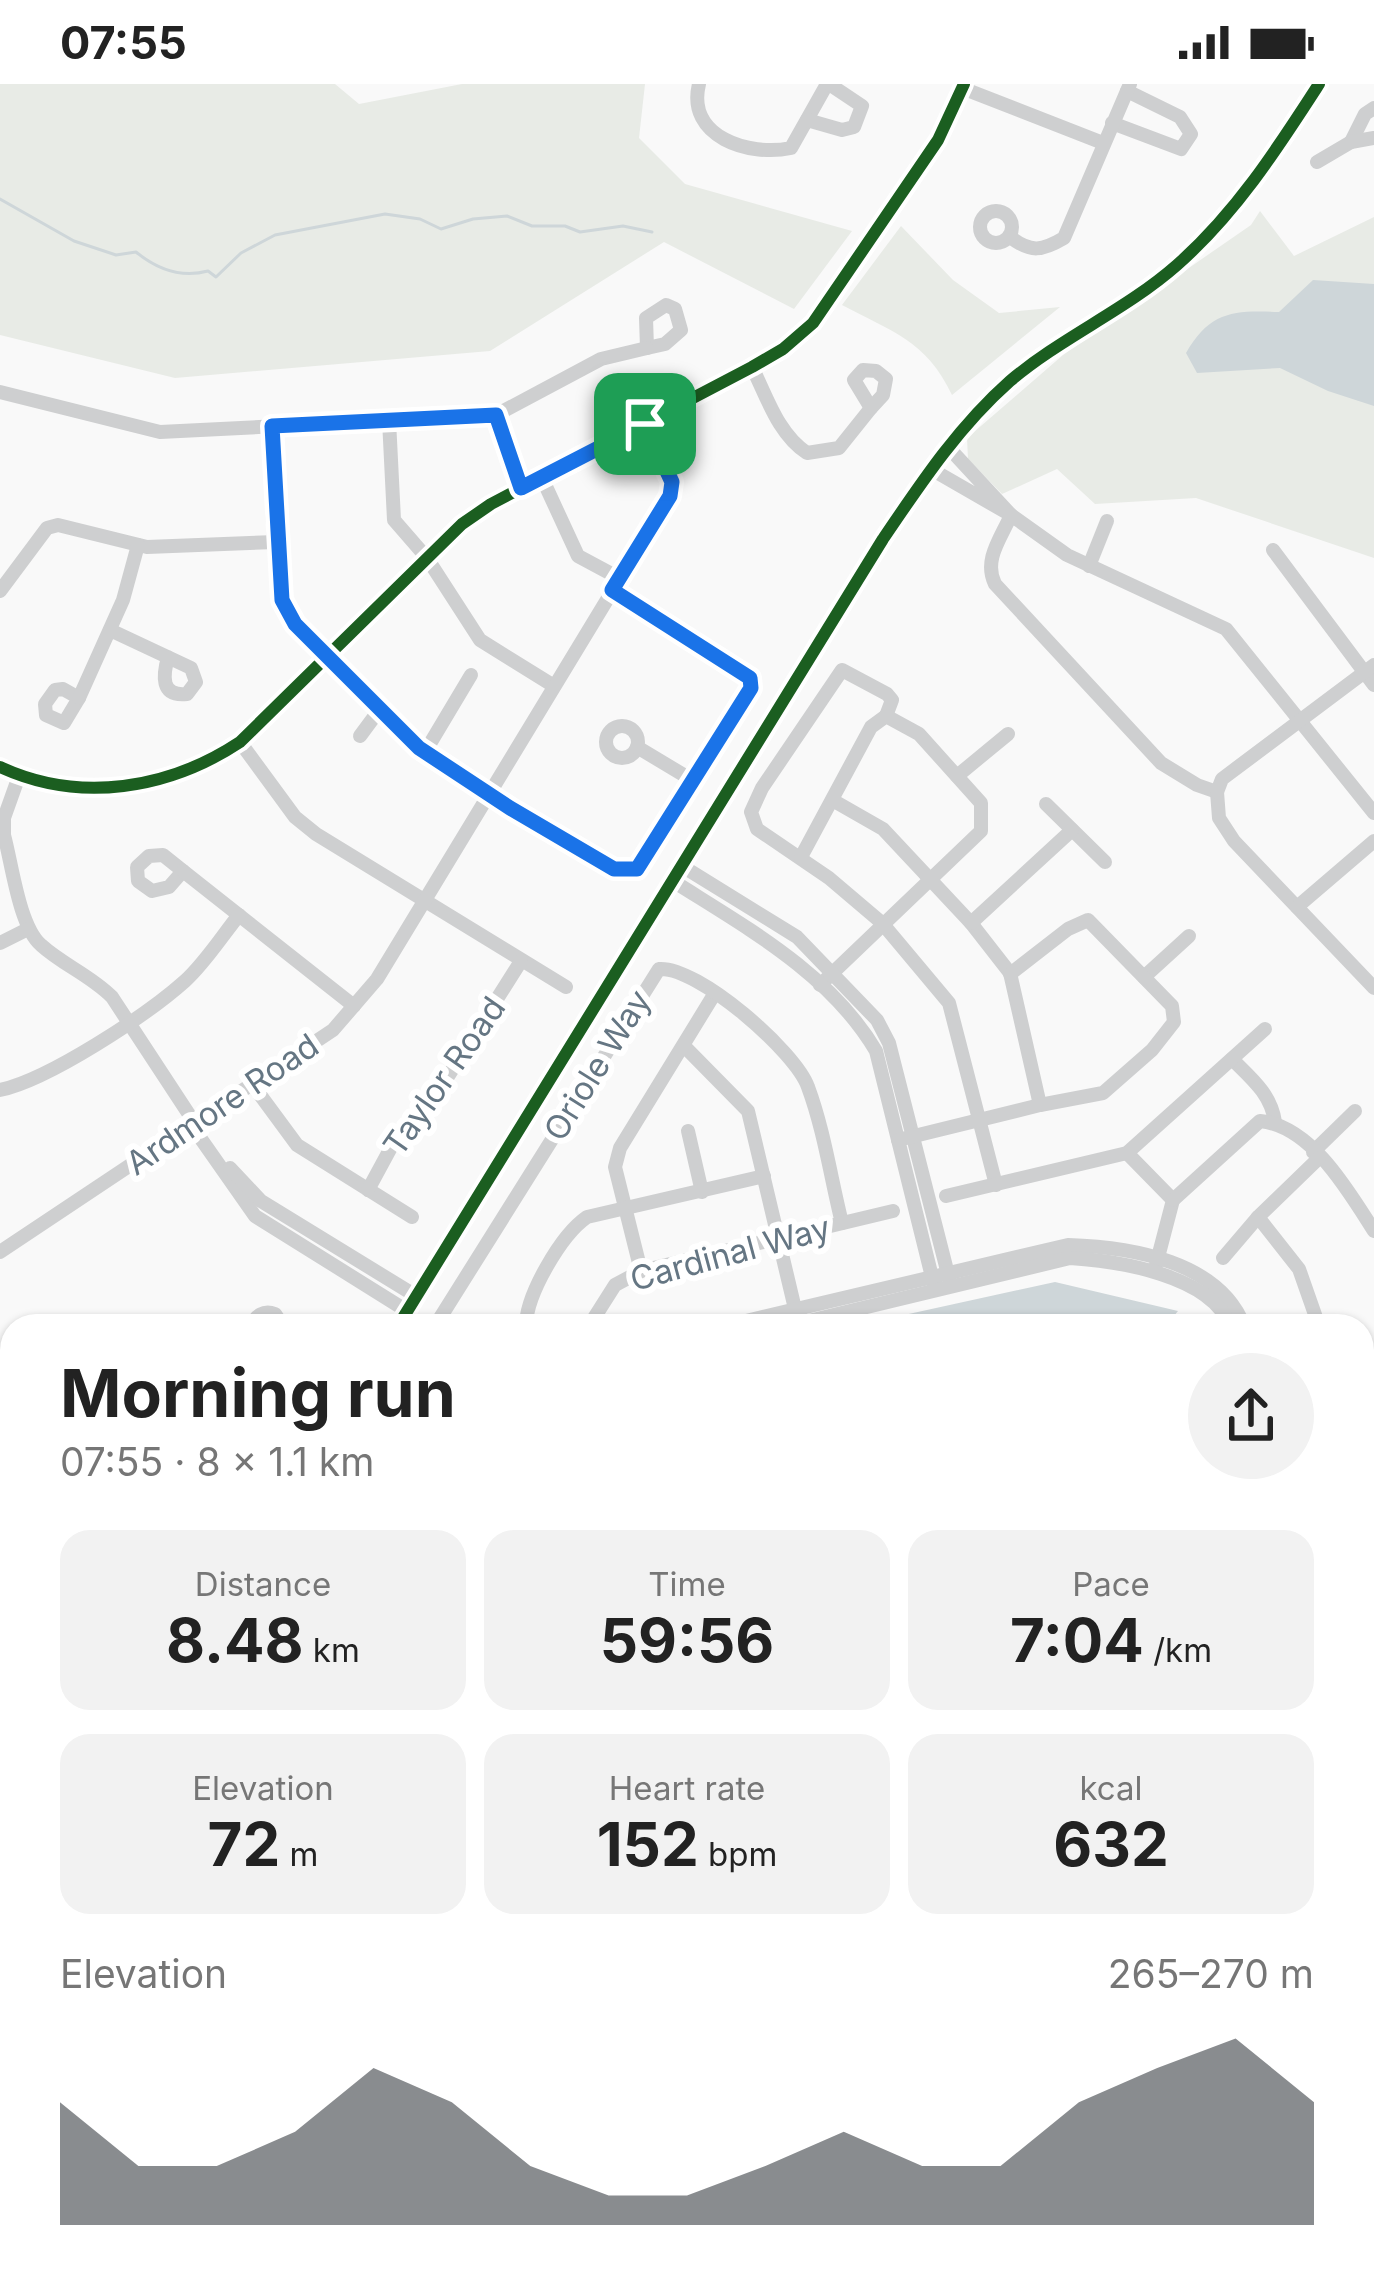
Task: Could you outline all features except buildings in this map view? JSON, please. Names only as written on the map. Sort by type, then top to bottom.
[{"type":"street","points":[[699,84],[695,100],[702,120],[738,148],[773,152],[791,148],[828,84],[862,106],[854,128],[842,130],[807,121]]},
{"type":"street","points":[[405,1314],[883,539],[931,469],[1012,380],[1177,265],[1245,194],[1319,84]]},
{"type":"street","points":[[0,766],[19,776],[65,786],[125,787],[165,780],[203,765],[240,742],[462,524],[752,367],[783,349],[813,322],[938,140],[963,86],[1103,143]]},
{"type":"street","points":[[1010,237],[1026,250],[1044,250],[1064,238],[1072,225],[1103,143],[1128,87],[1180,117],[1191,134],[1180,149],[1112,123]]},
{"type":"street","points":[[1351,142],[1365,114],[1374,108]]},
{"type":"street","points":[[1317,162],[1351,142],[1374,138]]},
{"type":"street","points":[[0,392],[160,432],[496,415],[601,359],[647,348]]},
{"type":"street","points":[[752,367],[783,430],[807,453],[839,448],[871,409]]},
{"type":"street","points":[[496,415],[521,488]]},
{"type":"street","points":[[389,420],[394,520],[427,558],[480,640],[554,686]]},
{"type":"street","name":"Ardmore Road","points":[[0,1252],[333,1030],[377,979],[670,496],[672,482],[645,424]]},
{"type":"street","points":[[272,426],[282,600],[295,624],[424,752],[566,841],[627,872],[637,869],[751,688],[750,678],[578,556],[542,478]]},
{"type":"street","points":[[948,447],[1011,515]]},
{"type":"street","points":[[931,469],[1088,566],[1226,629],[1374,813]]},
{"type":"street","points":[[1011,515],[991,557],[989,572],[995,584],[1161,763],[1217,792]]},
{"type":"street","points":[[1088,566],[1107,521]]},
{"type":"street","points":[[0,591],[46,528],[58,525],[137,545],[219,547],[276,542]]},
{"type":"street","points":[[79,698],[123,601],[137,545]]},
{"type":"street","points":[[1273,550],[1371,674],[1222,779],[1217,792],[1219,818],[1234,841],[1374,988]]},
{"type":"street","points":[[110,630],[168,657]]},
{"type":"street","points":[[801,857],[871,727],[886,716],[892,700],[842,670],[751,812],[757,829],[777,846],[801,857],[882,923],[949,1004],[996,1185]]},
{"type":"street","points":[[424,752],[471,676]]},
{"type":"street","points":[[360,736],[380,710]]},
{"type":"street","points":[[820,985],[981,831],[980,803],[919,734],[886,716]]},
{"type":"street","points":[[957,776],[1008,734]]},
{"type":"street","points":[[240,742],[295,817],[423,902],[566,987]]},
{"type":"street","points":[[637,747],[692,780]]},
{"type":"street","points":[[19,776],[2,834],[28,929],[40,945],[94,980],[238,1180],[261,1201],[416,1296]]},
{"type":"street","points":[[833,801],[884,829],[971,923],[1010,974],[1040,1105]]},
{"type":"street","points":[[1046,804],[1105,862]]},
{"type":"street","points":[[971,923],[1072,830]]},
{"type":"street","points":[[1297,907],[1374,841]]},
{"type":"street","points":[[682,866],[797,937],[877,1020],[889,1043],[905,1138]]},
{"type":"street","points":[[183,872],[354,1006]]},
{"type":"street","points":[[673,881],[788,953],[866,1034],[905,1138],[942,1280]]},
{"type":"street","points":[[724,914],[736,899]]},
{"type":"street","points":[[0,1090],[23,1085],[187,980],[238,915]]},
{"type":"street","points":[[905,1138],[1103,1094],[1174,1022],[1172,1006],[1088,920],[1068,929],[1010,974]]},
{"type":"street","points":[[0,943],[28,929]]},
{"type":"street","points":[[1144,977],[1189,936]]},
{"type":"street","name":"Taylor Road","points":[[368,1190],[401,1129],[440,1089],[521,961]]},
{"type":"street","name":"Oriole Way","points":[[442,1314],[659,969],[672,968],[739,1007],[807,1082],[842,1223]]},
{"type":"street","points":[[641,1271],[615,1167],[620,1148],[716,993]]},
{"type":"street","points":[[946,1196],[1127,1153],[1265,1029]]},
{"type":"street","points":[[684,1046],[748,1111],[793,1314]]},
{"type":"street","points":[[1232,1059],[1272,1103],[1275,1122]]},
{"type":"street","points":[[252,1084],[297,1145],[412,1217]]},
{"type":"street","points":[[1223,1258],[1355,1111]]},
{"type":"street","points":[[1156,1266],[1173,1200],[1260,1120],[1282,1123],[1316,1155],[1348,1190],[1374,1231]]},
{"type":"street","points":[[194,1122],[218,1166],[256,1216],[407,1311]]},
{"type":"street","points":[[688,1131],[702,1192]]},
{"type":"street","points":[[1127,1153],[1173,1200]]},
{"type":"street","points":[[526,1314],[571,1228],[587,1217],[764,1176]]},
{"type":"street","name":"Cardinal Way","points":[[597,1314],[615,1285],[641,1271],[893,1210]]},
{"type":"street","points":[[1258,1217],[1299,1269],[1315,1314]]},
{"type":"street","points":[[338,1269],[338,1260],[346,1254]]},
{"type":"street","points":[[813,1314],[942,1280],[1070,1258],[1156,1266],[1212,1281],[1226,1293],[1237,1314]]},
{"type":"street","points":[[1156,1266],[1214,1299],[1223,1314]]},
{"type":"shaded area","points":[[0,84],[335,84],[359,104],[462,84],[645,84],[639,138],[685,184],[852,231],[794,309],[664,242],[490,351],[175,378],[0,335]]},
{"type":"shaded area","points":[[1260,211],[1294,256],[1374,217],[1374,558],[1196,498],[1095,504],[1057,469],[1002,494],[968,459],[967,438],[1063,355],[1251,225]]},
{"type":"shaded area","points":[[901,226],[953,280],[999,313],[1060,307],[952,395],[919,349],[842,305]]},
{"type":"shaded area","points":[[1313,280],[1374,284],[1374,406],[1280,368],[1197,373],[1186,353],[1204,329],[1236,313],[1279,312]]},
{"type":"shaded area","points":[[1055,1282],[1178,1311],[1176,1314],[909,1314]]},
{"type":"waterway","points":[[0,199],[74,241],[116,255],[136,252],[170,271],[208,271],[216,277],[241,253],[275,235],[385,214],[420,219],[441,229],[473,219],[507,216],[532,226],[565,226],[580,232],[623,226],[652,232]]},
{"type":"cycle path","points":[[0,767],[61,785],[123,786],[184,771],[240,742],[462,524],[491,504],[752,367],[813,323],[938,140],[964,84]]},
{"type":"cycle path","points":[[405,1314],[883,539],[926,477],[957,436],[1010,381],[1157,281],[1198,245],[1254,179],[1319,84]]},
{"type":"route","points":[[496,415],[521,488],[645,424],[672,482],[670,496],[612,590],[750,678],[751,688],[637,869],[627,872],[614,869],[510,808],[419,748],[295,624],[282,600],[278,572],[272,426],[496,415]]}]
